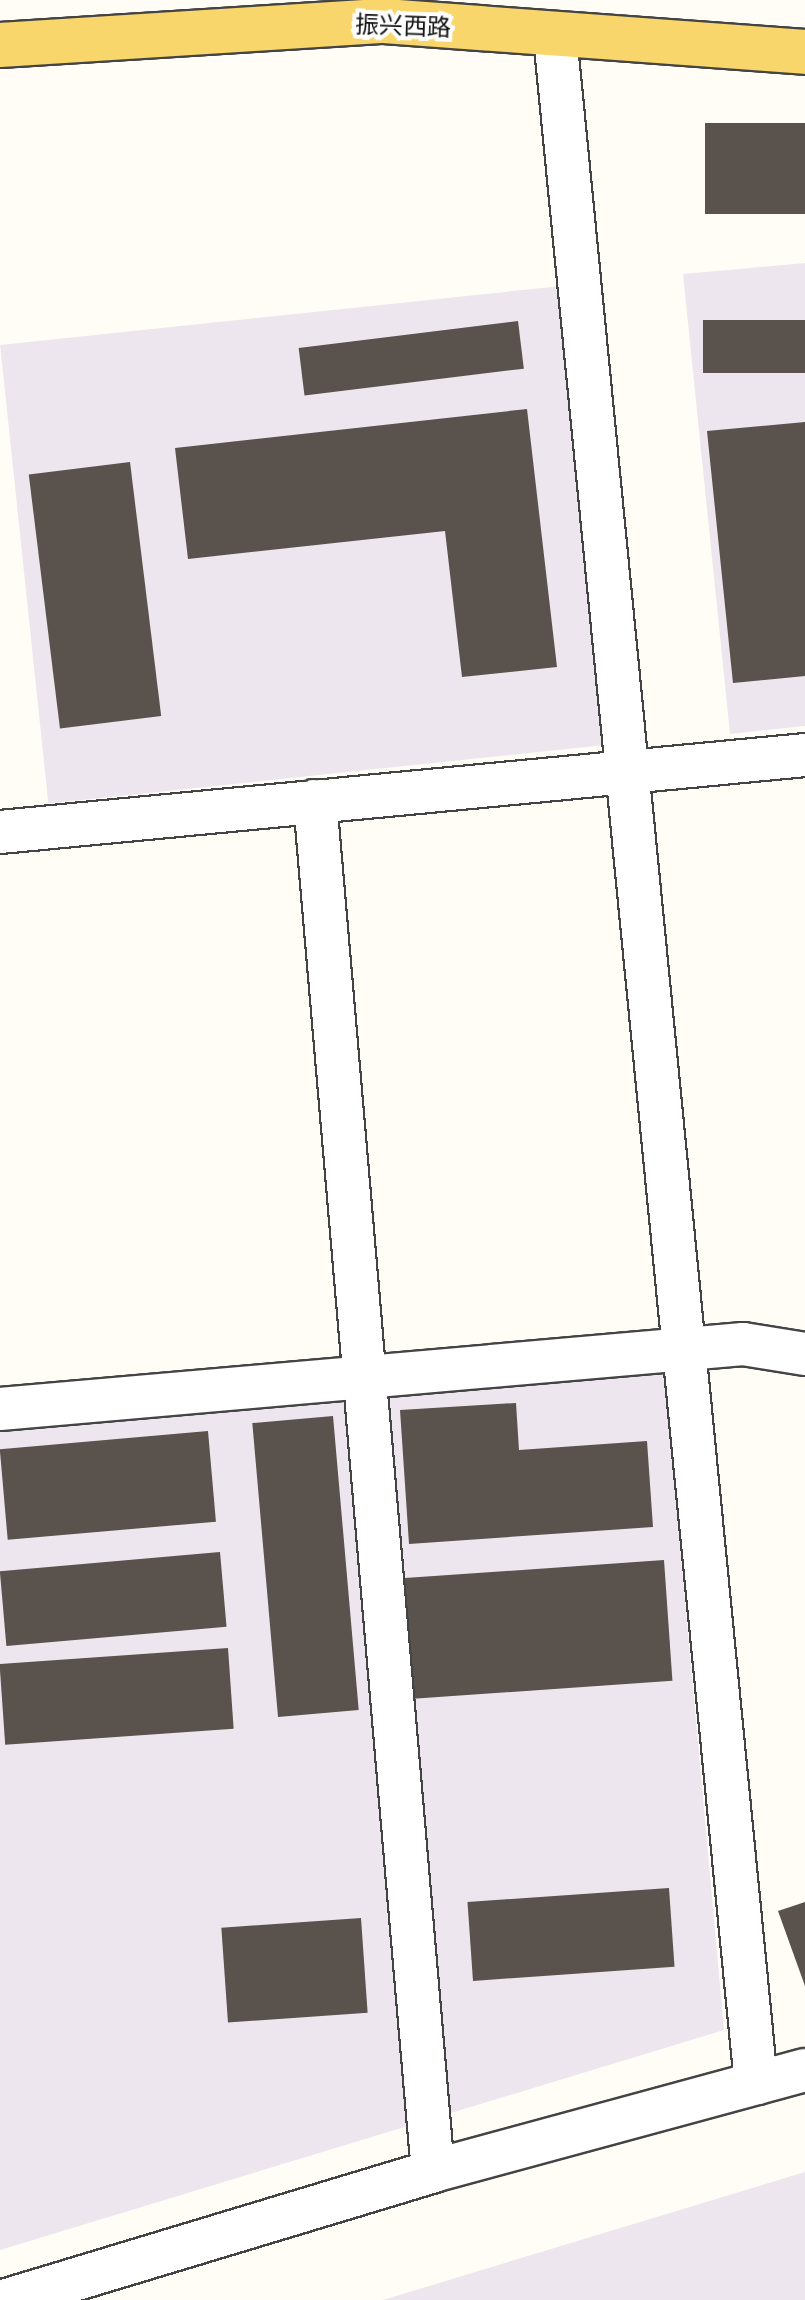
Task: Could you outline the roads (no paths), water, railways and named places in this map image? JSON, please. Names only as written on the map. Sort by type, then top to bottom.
[{"type":"main road","name":"振兴西路","points":[[0,45],[384,21],[555,36],[805,52]]},
{"type":"street","points":[[555,36],[630,770],[756,2083]]},
{"type":"street","points":[[0,832],[805,755]]},
{"type":"street","points":[[315,801],[433,2171]]},
{"type":"street","points":[[0,1409],[743,1344],[805,1354]]},
{"type":"street","points":[[7,2300],[433,2171],[805,2070]]}]
